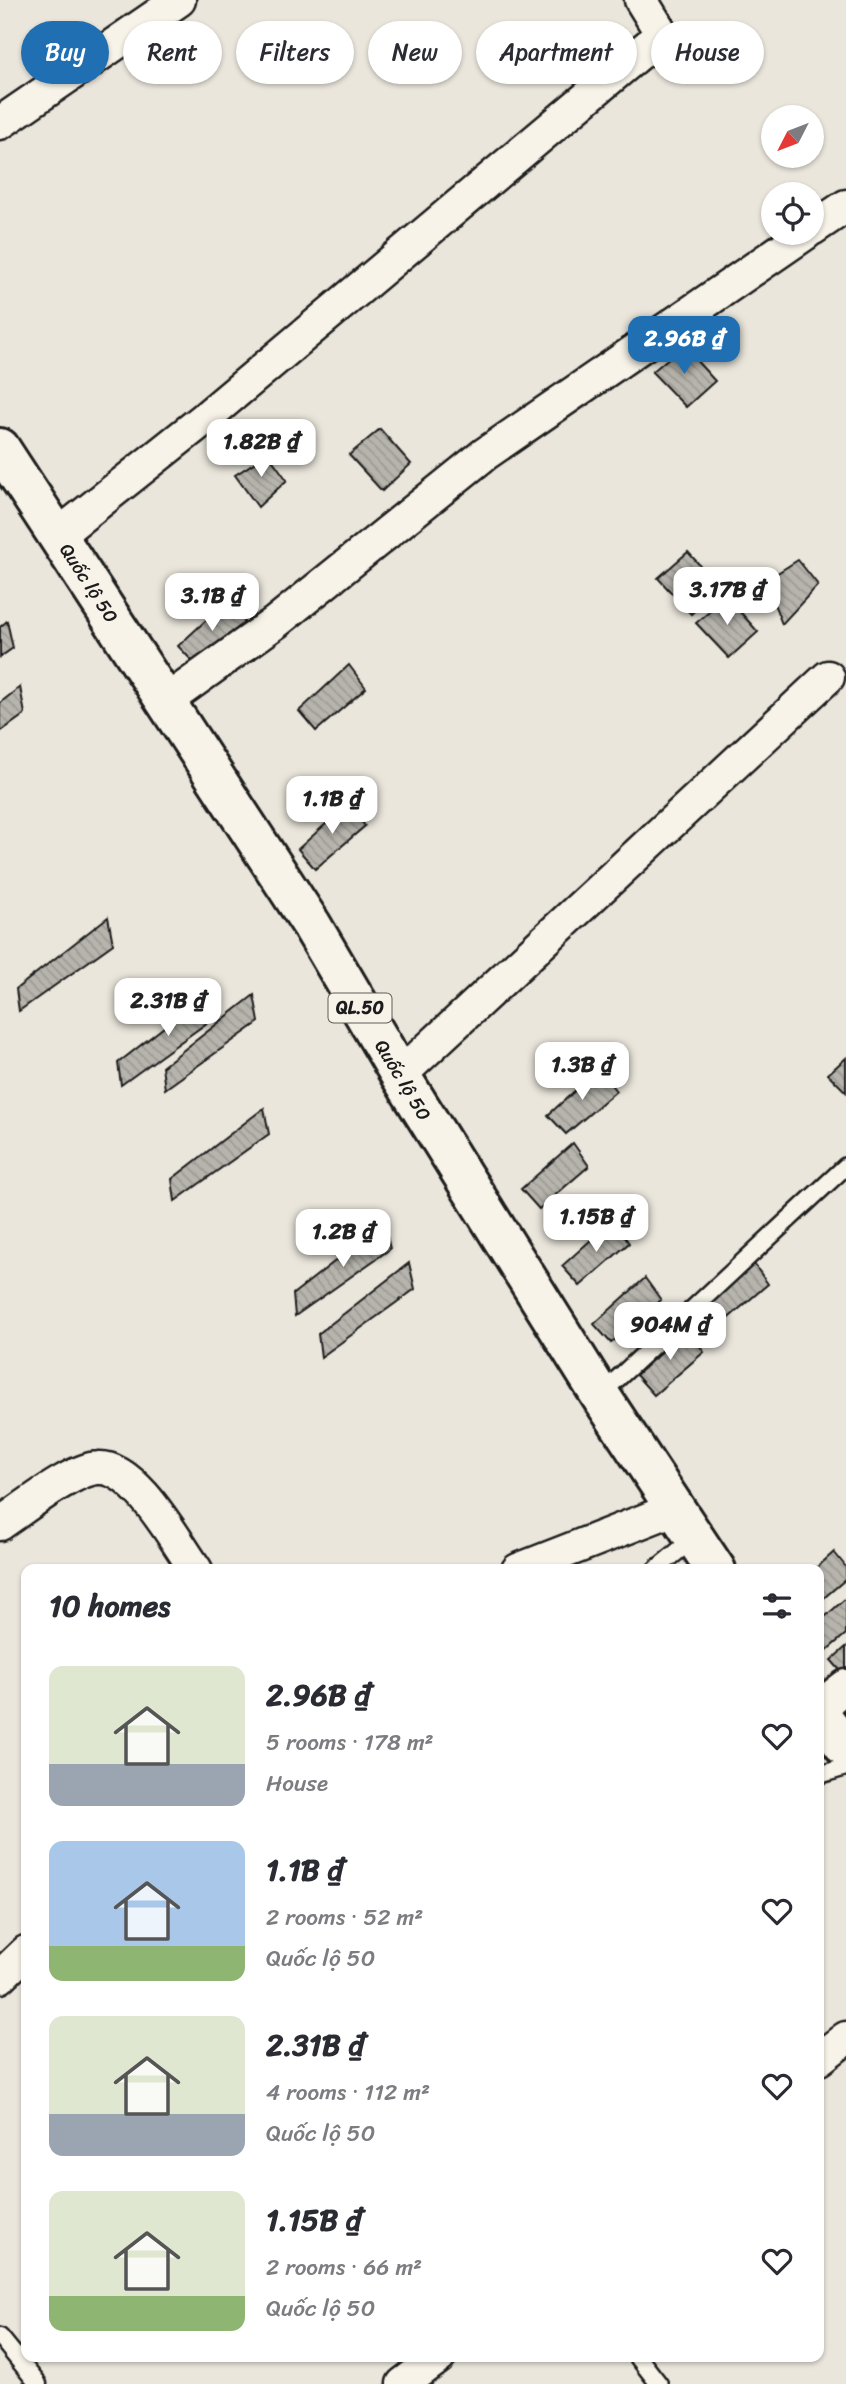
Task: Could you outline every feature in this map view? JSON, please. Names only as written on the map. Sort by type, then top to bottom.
[{"type":"highway","name":"Quốc lộ 50","points":[[0,448],[311,924],[400,1075],[600,1395],[712,1564]]},
{"type":"highway","points":[[824,1719],[846,1748]]},
{"type":"street","points":[[0,123],[179,0]]},
{"type":"street","points":[[58,535],[204,419],[653,42],[660,31],[641,0]]},
{"type":"street","points":[[824,221],[846,206]]},
{"type":"street","points":[[166,701],[276,622],[485,454],[789,245]]},
{"type":"street","points":[[400,1075],[828,677]]},
{"type":"street","points":[[0,1524],[53,1488],[78,1475],[96,1467],[111,1468],[136,1485],[192,1564]]},
{"type":"street","points":[[540,1564],[684,1524]]},
{"type":"street","points":[[824,1703],[846,1686]]},
{"type":"street","points":[[0,1977],[21,1957]]},
{"type":"street","points":[[824,2055],[846,2038]]},
{"type":"street","points":[[403,2384],[432,2362]]},
{"type":"lane","points":[[600,1395],[846,1166]]},
{"type":"lane","points":[[660,1564],[684,1524]]},
{"type":"lane","points":[[824,1774],[846,1767]]},
{"type":"lane","points":[[0,2337],[38,2384]]},
{"type":"lane","points":[[642,2362],[659,2384]]},
{"type":"building","points":[[683,346],[715,381],[686,407],[652,372]]},
{"type":"building","points":[[380,429],[411,464],[382,491],[349,455]]},
{"type":"building","points":[[268,454],[287,480],[258,507],[235,475]]},
{"type":"building","points":[[688,552],[720,588],[691,614],[658,578]]},
{"type":"building","points":[[798,560],[818,585],[782,624],[765,581]]},
{"type":"building","points":[[727,597],[758,632],[729,658],[696,623]]},
{"type":"building","points":[[228,600],[245,622],[196,665],[178,646]]},
{"type":"building","points":[[7,621],[13,648],[0,657],[0,627]]},
{"type":"building","points":[[349,665],[366,688],[316,731],[299,711]]},
{"type":"building","points":[[20,687],[25,714],[0,732],[0,703]]},
{"type":"building","points":[[349,803],[365,826],[315,869],[298,849]]},
{"type":"building","points":[[108,917],[113,944],[19,1011],[16,989]]},
{"type":"building","points":[[210,991],[215,1017],[121,1085],[118,1063]]},
{"type":"building","points":[[254,995],[259,1022],[165,1089],[162,1067]]},
{"type":"building","points":[[846,1058],[846,1092],[828,1074]]},
{"type":"building","points":[[599,1069],[616,1091],[566,1134],[548,1115]]},
{"type":"building","points":[[264,1108],[269,1134],[175,1201],[172,1179]]},
{"type":"building","points":[[573,1143],[589,1166],[539,1209],[521,1189]]},
{"type":"building","points":[[613,1220],[629,1243],[580,1286],[562,1266]]},
{"type":"building","points":[[384,1223],[390,1249],[295,1316],[293,1294]]},
{"type":"building","points":[[752,1261],[768,1284],[718,1327],[700,1308]]},
{"type":"building","points":[[409,1263],[415,1289],[321,1357],[318,1334]]},
{"type":"building","points":[[645,1278],[661,1300],[611,1343],[594,1324]]},
{"type":"building","points":[[687,1329],[704,1352],[654,1395],[636,1375]]},
{"type":"building","points":[[834,1552],[846,1567],[846,1579],[824,1598],[824,1564],[821,1564]]},
{"type":"building","points":[[846,1598],[846,1634],[827,1650],[824,1647],[824,1618]]},
{"type":"building","points":[[846,1647],[846,1677],[831,1660]]}]
